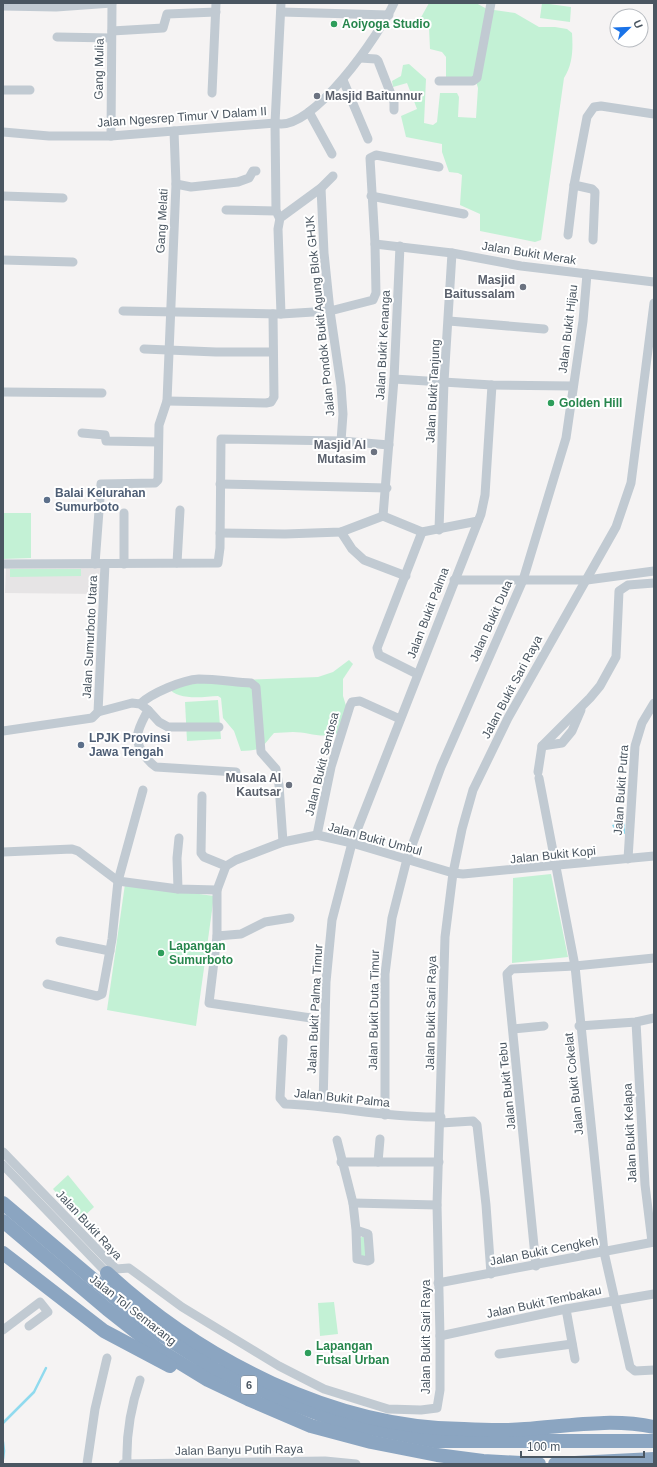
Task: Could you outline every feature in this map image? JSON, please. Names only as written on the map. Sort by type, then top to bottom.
[{"type":"highway","name":"Jalan Tol Semarang","points":[[3,1203],[127,1308],[162,1335],[216,1369],[285,1401],[318,1414],[353,1425],[434,1441],[654,1441]]},
{"type":"highway","name":"Jalan Tol Semarang","points":[[3,1221],[144,1340],[208,1380],[312,1426],[371,1442],[437,1455],[483,1461],[539,1464]]},
{"type":"highway","points":[[3,1253],[104,1331],[165,1364],[208,1380]]},
{"type":"highway","points":[[112,1271],[149,1309],[208,1351],[271,1383],[335,1407],[399,1424],[463,1429],[523,1429],[576,1424],[615,1423],[654,1427]]},
{"type":"highway","points":[[554,1464],[654,1459]]},
{"type":"street","points":[[3,6],[56,7],[112,3]]},
{"type":"street","name":"Gang Mulia","points":[[111,136],[112,3]]},
{"type":"street","points":[[389,15],[281,8],[275,123],[286,125],[309,112],[343,80],[389,15],[394,3]]},
{"type":"street","points":[[439,81],[473,81],[477,78],[491,3]]},
{"type":"street","points":[[57,37],[112,35],[163,28],[167,14],[216,7],[212,93]]},
{"type":"street","points":[[360,58],[376,59],[378,61],[394,102],[394,110]]},
{"type":"street","points":[[343,80],[368,139]]},
{"type":"street","points":[[3,90],[30,90]]},
{"type":"street","points":[[568,235],[574,185],[587,117],[594,107],[601,106],[654,114]]},
{"type":"street","points":[[309,112],[332,154]]},
{"type":"street","name":"Jalan Ngesrep Timur V Dalam II","points":[[3,132],[49,136],[111,136],[275,123],[278,229],[277,314],[273,352],[274,397],[271,402],[266,403],[167,401]]},
{"type":"street","name":"Gang Melati","points":[[167,401],[176,184],[174,131]]},
{"type":"street","points":[[123,311],[277,314],[330,311],[373,300],[376,298],[375,244],[369,160],[371,156],[376,155],[439,167]]},
{"type":"street","points":[[176,184],[192,187],[238,182],[247,179],[256,171]]},
{"type":"street","points":[[226,210],[278,215],[320,188],[333,176]]},
{"type":"street","points":[[574,185],[592,189],[595,192],[593,240]]},
{"type":"street","name":"Jalan Pondok Bukit Agung Blok GHJK","points":[[320,188],[324,253],[343,414],[341,441]]},
{"type":"street","points":[[3,196],[63,198]]},
{"type":"street","points":[[371,196],[464,214]]},
{"type":"street","name":"Jalan Bukit Merak","points":[[375,244],[452,253],[521,266],[654,282]]},
{"type":"street","name":"Jalan Bukit Kenanga","points":[[383,516],[387,488],[394,379],[400,246]]},
{"type":"street","name":"Jalan Bukit Tanjung","points":[[439,530],[444,382],[449,321],[452,253]]},
{"type":"street","points":[[3,260],[72,262]]},
{"type":"street","name":"Jalan Bukit Hijau","points":[[573,386],[583,321],[587,274]]},
{"type":"street","name":"Jalan Bukit Sari Raya","points":[[112,1271],[129,1268],[182,1307],[298,1376],[324,1389],[388,1409],[421,1410],[437,1408],[440,1336],[437,1205],[441,1120],[445,937],[453,873],[465,816],[481,771],[540,659],[588,580],[616,527],[631,483],[654,303]]},
{"type":"street","points":[[449,321],[544,329]]},
{"type":"street","points":[[144,349],[216,352],[273,352]]},
{"type":"street","points":[[394,379],[492,385],[573,386]]},
{"type":"street","name":"Jalan Bukit Palma","points":[[352,843],[478,521],[485,494],[492,385]]},
{"type":"street","name":"Jalan Bukit Duta","points":[[407,859],[461,719],[523,580],[566,438],[573,386]]},
{"type":"street","points":[[3,392],[102,393]]},
{"type":"street","points":[[95,564],[101,484],[157,482],[159,425],[167,401]]},
{"type":"street","points":[[82,432],[105,435],[106,441],[158,442]]},
{"type":"street","points":[[3,564],[219,563],[220,440],[223,438],[341,441],[389,445]]},
{"type":"street","points":[[220,484],[387,488]]},
{"type":"street","points":[[178,563],[180,510]]},
{"type":"street","points":[[124,513],[124,564]]},
{"type":"street","points":[[220,533],[285,534],[341,532],[383,516],[422,532],[439,530],[478,521]]},
{"type":"street","points":[[341,532],[352,549],[364,560],[406,576]]},
{"type":"street","points":[[417,674],[380,655],[377,648],[422,532]]},
{"type":"street","name":"Jalan Sumurboto Utara","points":[[98,712],[105,564]]},
{"type":"street","points":[[454,580],[588,580],[654,571]]},
{"type":"street","name":"Jalan Bukit Cokelat","points":[[654,584],[628,585],[619,591],[616,657],[600,686],[542,746],[538,775],[575,966],[604,1252],[630,1367],[635,1371],[654,1370]]},
{"type":"street","points":[[219,727],[168,727],[159,722],[140,704],[152,695],[198,679],[251,683],[256,687],[261,752],[276,769],[283,842]]},
{"type":"street","name":"Jalan Bukit Sentosa","points":[[317,836],[333,759],[352,702],[360,701],[400,719]]},
{"type":"street","name":"Jalan Bukit Putra","points":[[628,860],[635,746],[642,723],[654,703]]},
{"type":"street","name":"Jalan Sumurboto Utara","points":[[3,731],[92,718],[98,712],[132,704],[140,704]]},
{"type":"street","points":[[148,710],[136,736],[139,749],[152,765],[156,767],[236,772]]},
{"type":"street","points":[[47,984],[100,996],[102,994],[110,951],[118,881],[143,790]]},
{"type":"street","points":[[202,796],[201,853],[204,858],[226,866],[217,890],[217,936],[209,1003],[311,1018]]},
{"type":"street","name":"Jalan Bukit Umbul","points":[[226,866],[247,855],[283,842],[317,836],[352,843],[453,873]]},
{"type":"street","points":[[178,889],[177,858],[179,838]]},
{"type":"street","name":"Jalan Bukit Palma Timur","points":[[323,1106],[326,982],[332,920],[352,843]]},
{"type":"street","points":[[3,852],[72,849],[78,851],[118,881],[178,889],[217,890]]},
{"type":"street","name":"Jalan Bukit Kopi","points":[[453,873],[483,874],[628,860],[654,856]]},
{"type":"street","name":"Jalan Bukit Duta Timur","points":[[385,1115],[385,974],[392,918],[407,859]]},
{"type":"street","points":[[217,936],[241,934],[265,922],[290,918]]},
{"type":"street","points":[[60,940],[110,951]]},
{"type":"street","points":[[575,966],[654,958]]},
{"type":"street","name":"Jalan Bukit Tebu","points":[[536,1266],[507,974],[512,968],[575,966]]},
{"type":"street","points":[[580,1026],[636,1022],[654,1018]]},
{"type":"street","name":"Jalan Bukit Kelapa","points":[[636,1022],[650,1185],[653,1242]]},
{"type":"street","points":[[513,1029],[544,1026]]},
{"type":"street","name":"Jalan Bukit Palma","points":[[283,1039],[280,1098],[285,1104],[323,1106],[385,1115],[473,1121],[477,1125],[486,1205],[491,1274]]},
{"type":"street","points":[[378,1162],[380,1139]]},
{"type":"street","points":[[337,1140],[341,1162],[353,1204],[356,1230]]},
{"type":"street","name":"Jalan Bukit Raya","points":[[3,1152],[112,1271]]},
{"type":"street","points":[[341,1162],[439,1162]]},
{"type":"street","name":"Jalan Bukit Raya","points":[[3,1165],[112,1271]]},
{"type":"street","points":[[353,1204],[437,1205]]},
{"type":"street","name":"Jalan Bukit Cengkeh","points":[[438,1284],[653,1242]]},
{"type":"street","name":"Jalan Bukit Tembakau","points":[[440,1336],[566,1309],[654,1294]]},
{"type":"street","points":[[3,1330],[39,1302],[45,1306],[48,1312],[29,1326]]},
{"type":"street","points":[[566,1309],[575,1359]]},
{"type":"street","points":[[499,1354],[572,1344]]},
{"type":"street","points":[[87,1464],[94,1409],[107,1358]]},
{"type":"street","points":[[127,1464],[126,1434],[134,1397],[140,1380]]},
{"type":"street","name":"Jalan Banyu Putih Raya","points":[[123,1464],[325,1461],[356,1464]]},
{"type":"shaded area","points":[[6,567],[100,568],[99,594],[5,593]]},
{"type":"green space","points":[[429,3],[476,3],[487,9],[515,13],[539,27],[567,29],[572,33],[572,56],[564,78],[541,240],[535,242],[480,231],[480,214],[460,205],[462,175],[449,172],[442,152],[442,144],[406,137],[401,116],[417,109],[407,83],[393,87],[392,81],[401,76],[403,65],[409,64],[426,79],[424,123],[433,125],[437,122],[440,93],[457,93],[459,97],[458,117],[476,118],[478,88],[475,78],[446,78],[446,57],[442,52],[430,49],[429,28],[419,21]]},
{"type":"green space","points":[[542,3],[571,7],[570,22],[540,18]]},
{"type":"green space","points":[[3,513],[31,513],[31,558],[3,559]]},
{"type":"green space","points":[[10,569],[81,569],[81,576],[10,577]]},
{"type":"green space","points":[[349,660],[353,664],[343,679],[343,696],[347,709],[340,732],[322,736],[299,732],[274,733],[260,748],[253,750],[241,751],[234,731],[223,718],[221,698],[218,696],[184,696],[177,694],[168,687],[215,681],[318,677],[333,672]]},
{"type":"green space","points":[[218,700],[221,739],[187,741],[185,702]]},
{"type":"green space","points":[[551,874],[568,957],[512,963],[513,878]]},
{"type":"green space","name":"Lapangan Sumurboto","points":[[125,884],[214,896],[196,1026],[107,1010]]},
{"type":"green space","points":[[68,1175],[94,1207],[80,1220],[53,1189]]},
{"type":"green space","points":[[363,1236],[366,1238],[366,1258],[360,1257],[360,1238]]},
{"type":"green space","points":[[334,1302],[338,1334],[320,1336],[318,1303]]},
{"type":"water","points":[[625,822],[625,834],[614,829],[612,825]]},
{"type":"waterway","points":[[3,1423],[34,1392],[46,1368]]},
{"type":"waterway","points":[[3,1442],[3,1459]]},
{"type":"place","name":"Aoiyoga Studio","points":[[334,24]]},
{"type":"place","name":"Masjid Baitunnur","points":[[317,96]]},
{"type":"place","name":"Masjid Baitussalam","points":[[523,287]]},
{"type":"place","name":"Golden Hill","points":[[551,403]]},
{"type":"place","name":"Masjid Al Mutasim","points":[[374,452]]},
{"type":"place","name":"Balai Kelurahan Sumurboto","points":[[47,500]]},
{"type":"place","name":"LPJK Provinsi Jawa Tengah","points":[[81,745]]},
{"type":"place","name":"Musala Al Kautsar","points":[[289,785]]},
{"type":"place","name":"Lapangan Sumurboto","points":[[161,953]]},
{"type":"place","name":"Lapangan Futsal Urban","points":[[308,1353]]}]
